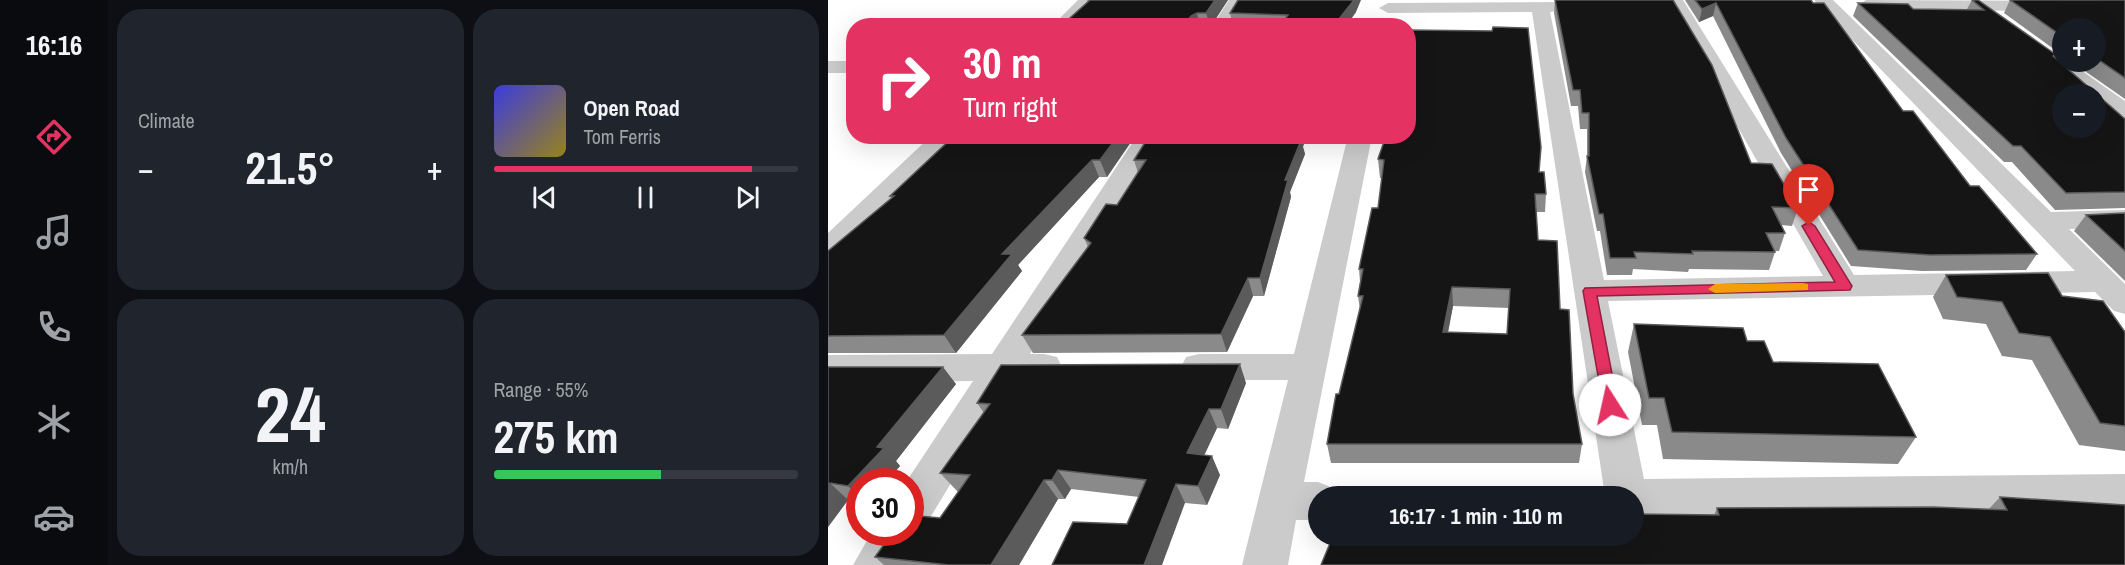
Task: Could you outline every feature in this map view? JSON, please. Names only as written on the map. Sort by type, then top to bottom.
[{"type":"street","points":[[1069,18],[1088,0]]},
{"type":"street","points":[[1226,18],[1238,0]]},
{"type":"street","points":[[2117,0],[2125,5]]},
{"type":"street","points":[[1825,2],[1978,6],[2006,11],[2125,5]]},
{"type":"street","points":[[1825,2],[2114,292]]},
{"type":"street","points":[[1668,3],[1845,286]]},
{"type":"street","points":[[1388,11],[1586,5]]},
{"type":"street","points":[[1540,6],[1624,486]]},
{"type":"street","points":[[2034,46],[2125,112]]},
{"type":"street","points":[[828,67],[846,67]]},
{"type":"street","points":[[828,250],[937,144]]},
{"type":"street","points":[[924,490],[1145,144]]},
{"type":"street","points":[[1265,565],[1299,502],[1309,367],[1358,144]]},
{"type":"street","points":[[2044,221],[2125,219]]},
{"type":"street","points":[[1590,291],[1845,286],[2114,292]]},
{"type":"street","points":[[828,369],[1074,367]]},
{"type":"street","points":[[1168,367],[1309,367]]},
{"type":"street","points":[[1644,498],[2125,493]]},
{"type":"street","points":[[876,565],[888,546]]},
{"type":"building","points":[[1090,0],[1215,0],[1206,13],[1197,13],[1189,18],[1070,18]]},
{"type":"building","points":[[1238,0],[1354,0],[1340,18],[1286,18],[1288,15],[1230,13]]},
{"type":"building","points":[[1555,0],[1673,0],[1712,65],[1751,163],[1772,164],[1798,208],[1772,207],[1785,233],[1766,233],[1775,252],[1692,251],[1693,254],[1634,252],[1636,258],[1610,258],[1603,214],[1599,214],[1587,156],[1589,156],[1589,113],[1582,113],[1580,90],[1573,90]]},
{"type":"building","points":[[1695,0],[1811,0],[1813,3],[1824,3],[1903,111],[1913,111],[1970,186],[1979,186],[2037,254],[1930,255],[1858,250],[1786,138],[1716,3],[1702,9]]},
{"type":"building","points":[[1972,0],[1978,0],[2052,52],[2052,72],[2071,72],[2085,84],[2052,84],[2052,138],[2106,138],[2106,102],[2125,119],[2125,192],[2066,193],[2021,146],[2013,146],[1858,3],[1908,4],[1913,9],[1984,10]]},
{"type":"building","points":[[2010,0],[2125,0],[2125,78],[2106,65],[2106,18],[2052,18],[2052,29]]},
{"type":"building","points":[[1493,27],[1528,28],[1541,147],[1539,172],[1544,172],[1546,194],[1535,194],[1538,240],[1557,241],[1560,309],[1569,310],[1573,394],[1582,444],[1327,444],[1336,394],[1339,394],[1363,296],[1358,296],[1363,269],[1359,269],[1372,208],[1378,208],[1384,160],[1378,159],[1383,144],[1416,144],[1416,30],[1492,31]],"holes":[[[1452,287],[1510,289],[1507,334],[1443,332]]]},
{"type":"building","points":[[945,144],[1112,144],[1100,160],[1092,160],[1002,254],[1012,254],[944,335],[828,336],[828,251],[894,196],[890,196]]},
{"type":"building","points":[[1144,144],[1300,144],[1285,180],[1288,180],[1260,278],[1248,278],[1221,334],[1022,335],[1091,243],[1084,238],[1106,204],[1117,205],[1146,160],[1134,160]]},
{"type":"building","points":[[2125,213],[2125,251],[2086,215]]},
{"type":"building","points":[[2048,273],[2062,296],[2103,301],[2125,332],[2125,426],[2100,423],[2050,337],[2019,333],[2002,302],[1957,297],[1946,275]]},
{"type":"building","points":[[1634,324],[1743,328],[1747,341],[1764,341],[1773,362],[1878,364],[1916,437],[1672,432],[1664,398],[1649,398]]},
{"type":"building","points":[[1240,364],[1221,409],[1209,409],[1187,453],[1212,456],[1198,486],[1176,484],[1144,565],[1052,565],[1073,522],[1127,524],[1146,480],[1058,470],[1052,480],[1044,480],[991,565],[949,565],[875,557],[883,546],[924,546],[924,516],[940,518],[970,475],[940,473],[990,404],[977,403],[1001,365]]},
{"type":"building","points":[[828,367],[943,367],[877,447],[884,448],[865,468],[846,468],[846,486],[830,483],[828,485]]},
{"type":"building","points":[[2000,497],[2125,505],[2125,565],[1321,565],[1329,546],[1644,546],[1644,514],[1719,515],[1717,508],[1933,507],[2007,510]]},
{"type":"slow traffic","points":[[1715,289],[1803,287]]},
{"type":"route","points":[[1610,405],[1590,291],[1845,286],[1809,226]]}]
